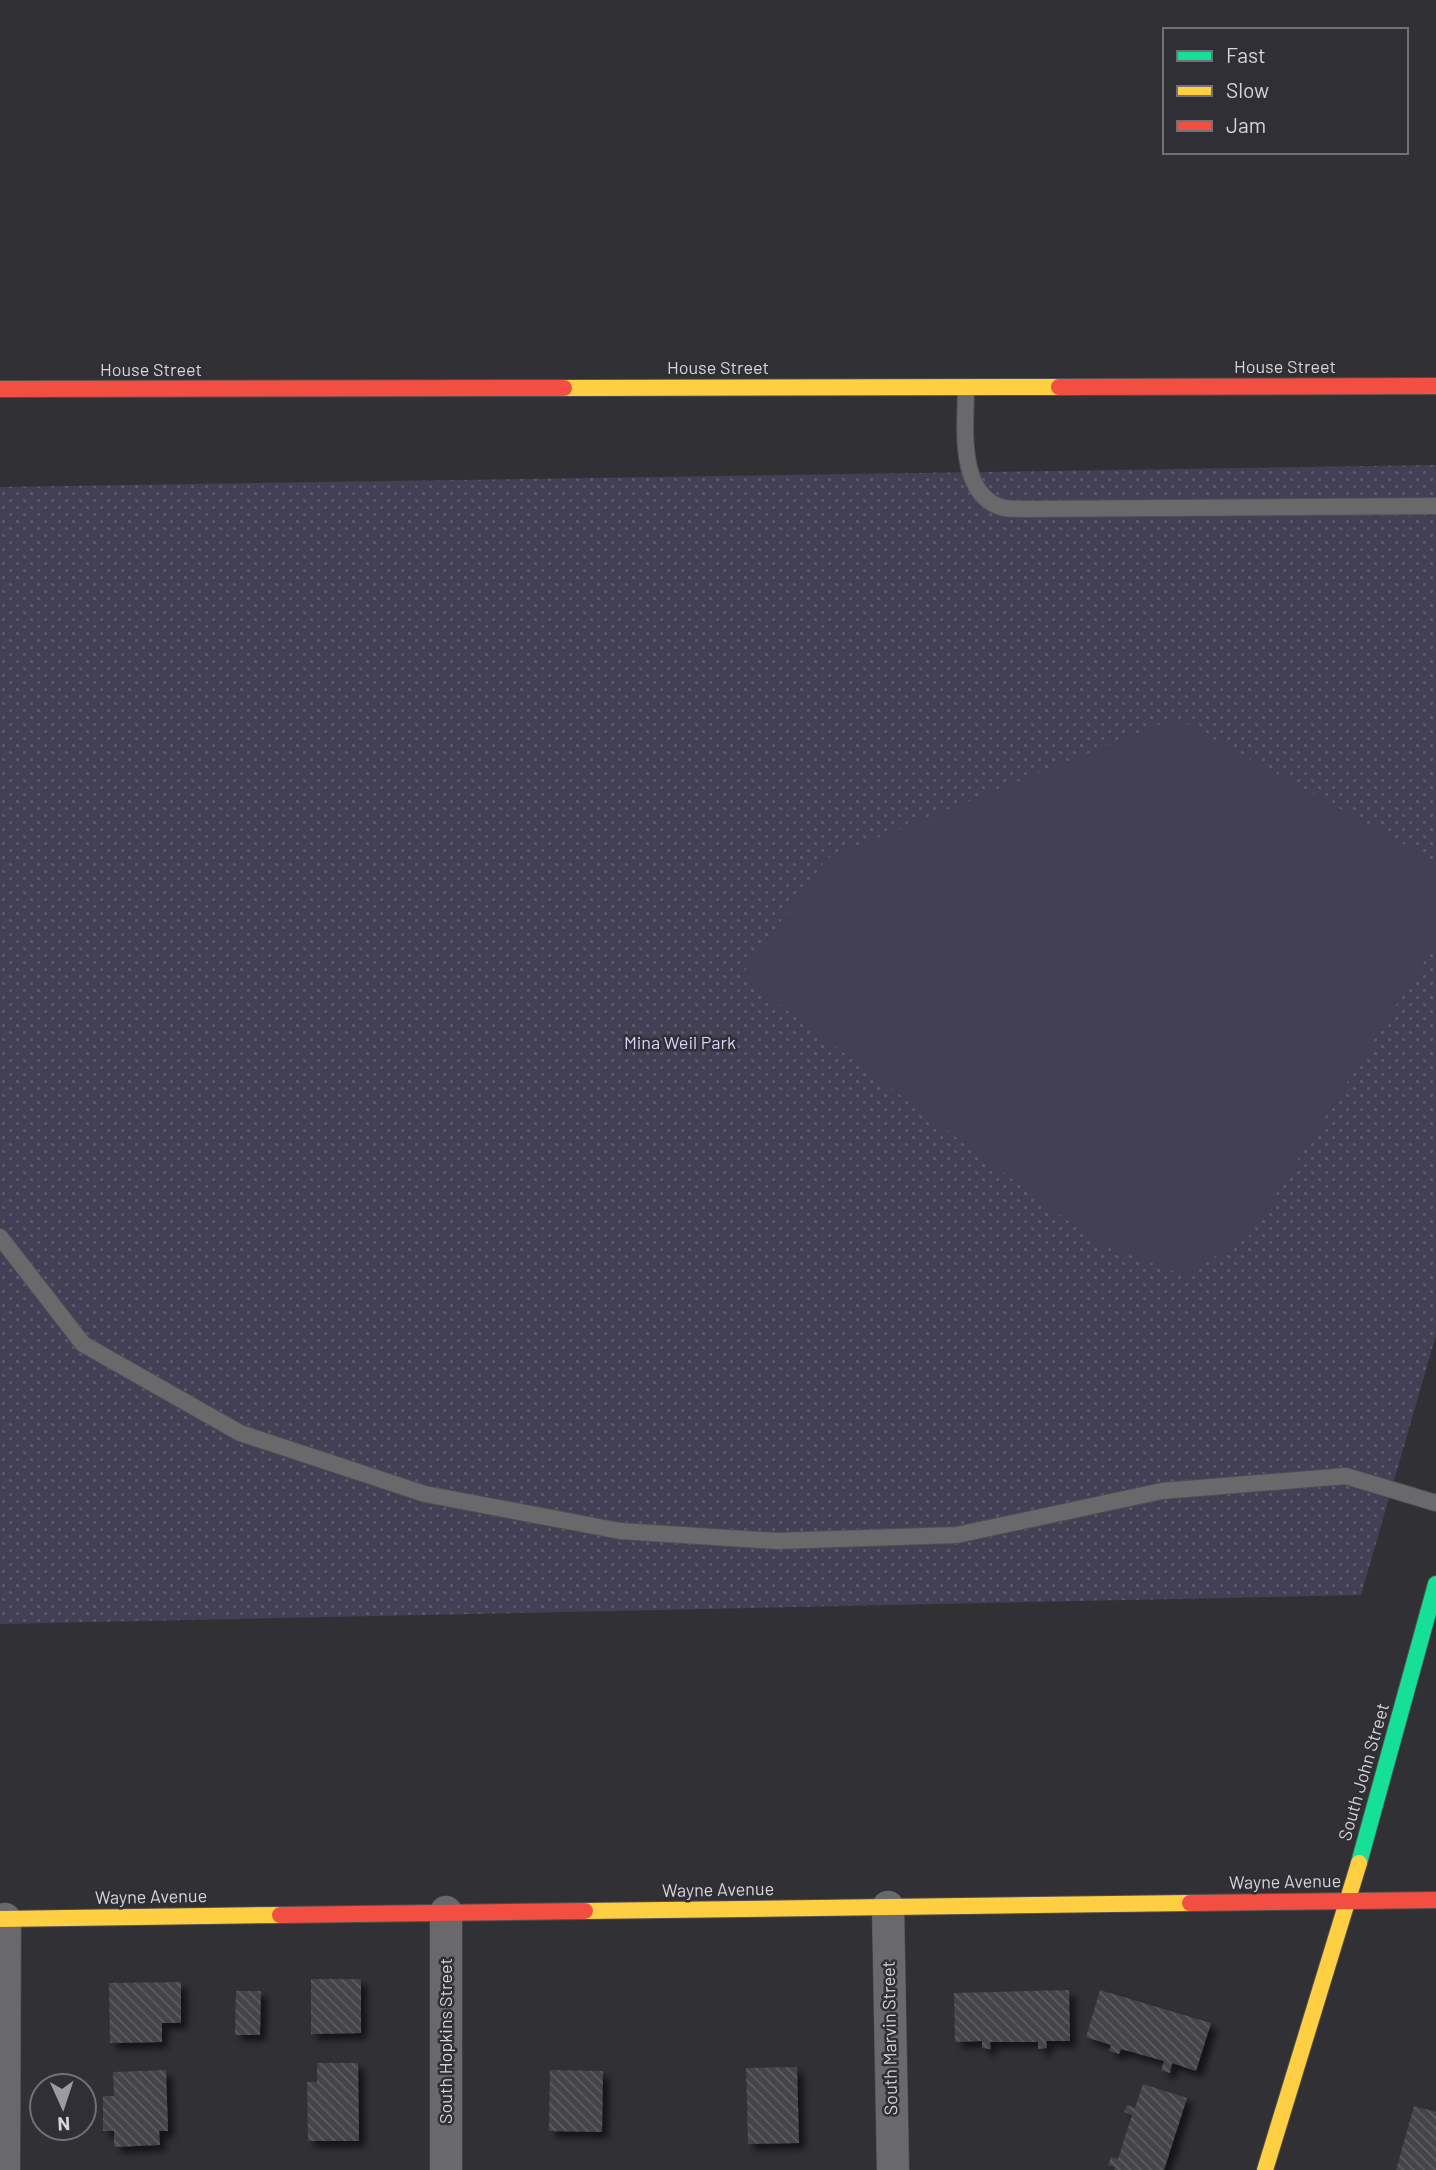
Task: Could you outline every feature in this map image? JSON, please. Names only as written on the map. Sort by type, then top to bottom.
[{"type":"street","name":"House Street","points":[[0,389],[1436,386]]},
{"type":"street","name":"South John Street","points":[[1265,2170],[1348,1901],[1436,1584]]},
{"type":"street","name":"Wayne Avenue","points":[[2,1919],[1436,1900]]},
{"type":"street","name":"South Marvin Street","points":[[888,1907],[892,2170]]},
{"type":"street","name":"South Hopkins Street","points":[[446,1912],[446,2170]]},
{"type":"street","points":[[2,1919],[4,2170]]},
{"type":"lane","points":[[966,387],[965,457],[972,481],[985,498],[1002,508],[1436,506]]},
{"type":"lane","points":[[0,1237],[83,1344],[240,1433],[425,1494],[620,1531],[777,1541],[957,1535],[1162,1491],[1346,1475],[1436,1503]]},
{"type":"green space","name":"Mina Weil Park","points":[[1436,465],[1436,1335],[1361,1595],[0,1624],[0,487]]},
{"type":"green space","points":[[1176,718],[1436,862],[1436,943],[1250,1235],[1185,1275],[1098,1243],[741,976],[827,858]]},
{"type":"building","points":[[311,1979],[361,1979],[361,2033],[311,2034]]},
{"type":"building","points":[[181,1982],[181,2023],[162,2023],[162,2042],[110,2043],[109,1983]]},
{"type":"building","points":[[1069,1990],[1070,2041],[1046,2041],[1047,2048],[1038,2049],[1038,2042],[990,2042],[991,2049],[982,2048],[982,2041],[955,2042],[954,1993]]},
{"type":"building","points":[[1100,1990],[1211,2023],[1196,2071],[1172,2063],[1170,2073],[1161,2070],[1164,2061],[1121,2049],[1119,2054],[1109,2051],[1111,2045],[1086,2037]]},
{"type":"building","points":[[236,1991],[261,1991],[260,2035],[235,2035]]},
{"type":"building","points":[[317,2063],[358,2063],[359,2141],[308,2141],[307,2082],[317,2082]]},
{"type":"building","points":[[797,2067],[799,2143],[748,2144],[746,2068]]},
{"type":"building","points":[[166,2070],[168,2131],[159,2131],[160,2145],[114,2147],[114,2131],[103,2131],[103,2096],[114,2096],[113,2072]]},
{"type":"building","points":[[550,2070],[603,2071],[602,2132],[549,2131]]},
{"type":"building","points":[[1143,2084],[1187,2098],[1164,2170],[1114,2170],[1115,2167],[1108,2165],[1111,2157],[1118,2159],[1132,2115],[1124,2112],[1127,2105],[1135,2108]]},
{"type":"building","points":[[1414,2106],[1436,2112],[1436,2170],[1396,2170]]},
{"type":"traffic: fast","points":[[1359,1863],[1436,1584]]},
{"type":"traffic: slow","points":[[564,388],[1059,387]]},
{"type":"traffic: slow","points":[[1265,2170],[1359,1863]]},
{"type":"traffic: slow","points":[[585,1911],[1190,1903]]},
{"type":"traffic: slow","points":[[0,1919],[280,1915]]},
{"type":"traffic: jam","points":[[1059,387],[1436,386]]},
{"type":"traffic: jam","points":[[0,389],[564,388]]},
{"type":"traffic: jam","points":[[1190,1903],[1436,1900]]},
{"type":"traffic: jam","points":[[280,1915],[585,1911]]}]
